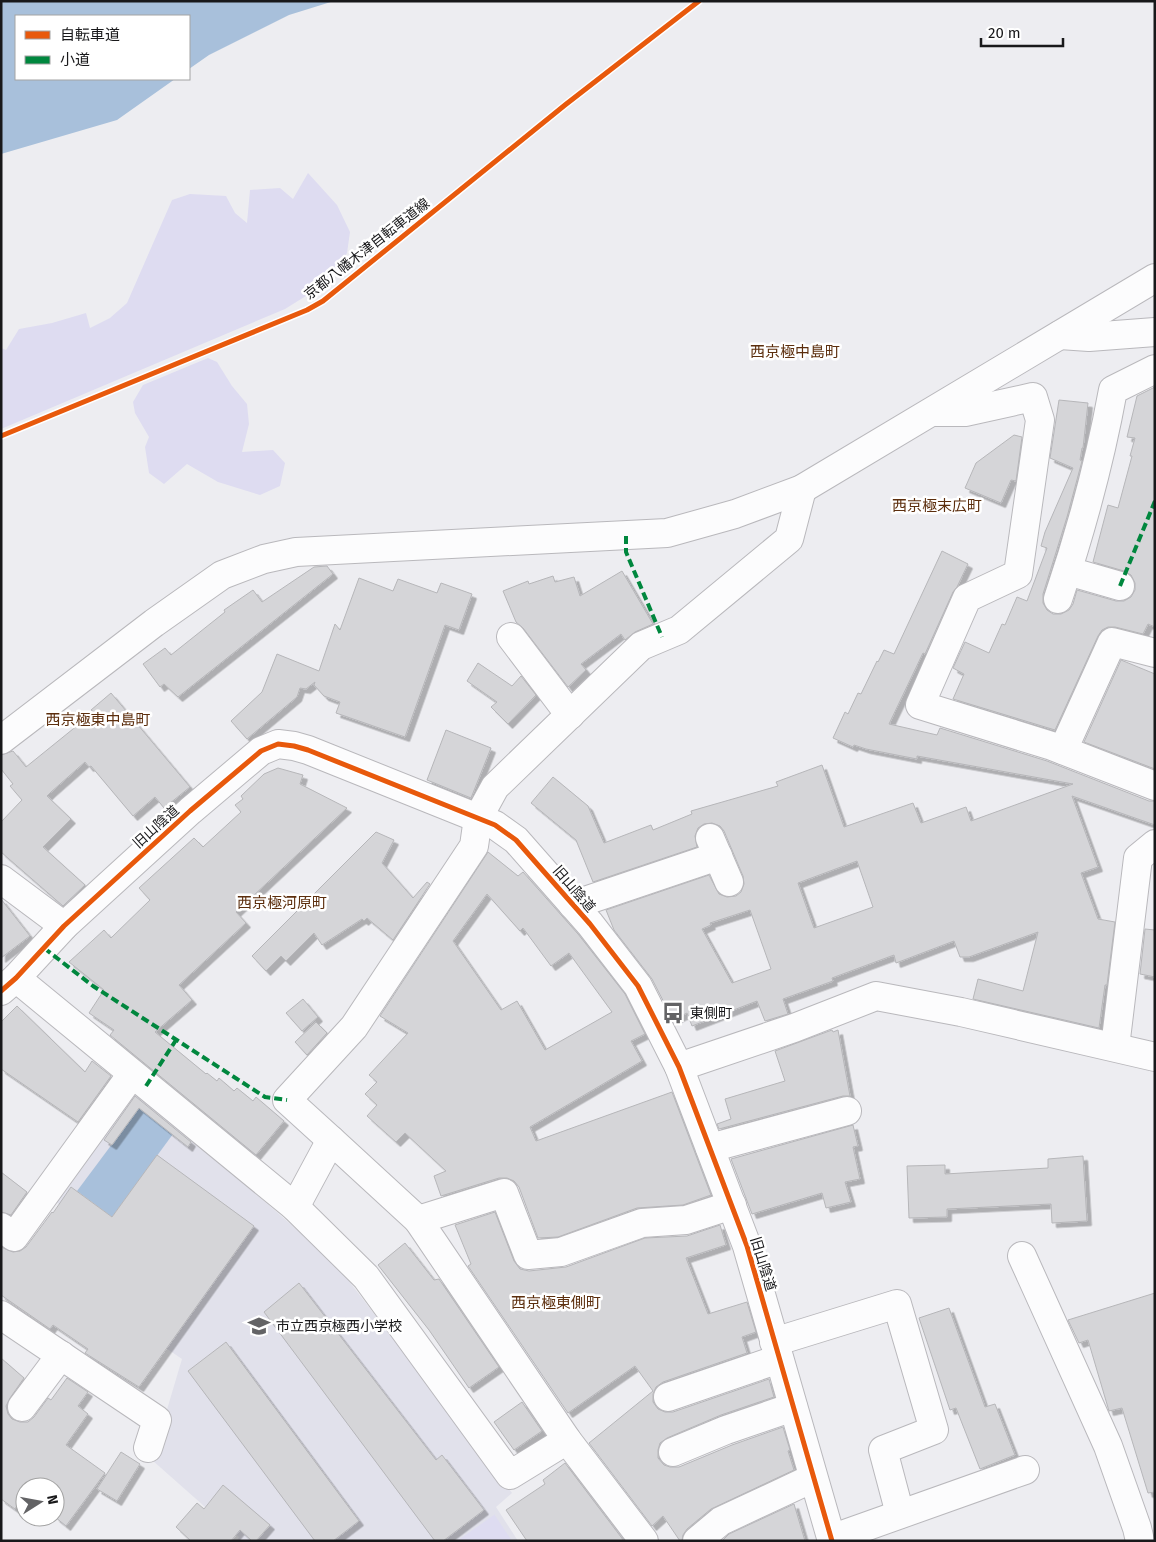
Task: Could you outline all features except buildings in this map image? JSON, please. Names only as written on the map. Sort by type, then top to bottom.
[{"type":"street","points":[[1,740],[154,623],[222,575],[264,559],[296,552],[666,533],[736,514],[802,489],[1155,278]]},
{"type":"street","points":[[1060,335],[1089,337],[1155,332]]},
{"type":"street","points":[[1058,599],[1068,571],[1103,445],[1113,390],[1155,369]]},
{"type":"street","points":[[932,412],[965,412],[1034,397],[1040,420],[1018,574],[967,598],[920,705],[1063,750],[1155,786]]},
{"type":"street","points":[[644,1541],[566,1440],[418,1220],[287,1100],[354,1027],[474,846],[478,818],[495,787],[641,646],[679,630],[789,539],[802,489]]},
{"type":"street","points":[[1068,571],[1120,586]]},
{"type":"street","points":[[511,637],[570,715]]},
{"type":"street","points":[[1063,750],[1112,642],[1155,653]]},
{"type":"street","name":"旧山陰道","points":[[8,984],[64,926],[190,811],[261,750],[278,744],[308,750],[478,818],[495,826],[516,840],[574,905],[638,986],[679,1067],[747,1246],[832,1540]]},
{"type":"street","points":[[1115,1047],[1138,858],[1155,844]]},
{"type":"street","points":[[574,905],[714,847],[729,882]]},
{"type":"street","points":[[1,878],[64,926]]},
{"type":"street","points":[[8,984],[132,1074],[295,1207],[366,1277],[510,1475],[566,1440]]},
{"type":"street","points":[[679,1067],[794,1028],[876,996],[961,1012],[1155,1057]]},
{"type":"street","points":[[1,1227],[14,1237],[132,1074]]},
{"type":"street","points":[[710,1148],[847,1111]]},
{"type":"street","points":[[295,1207],[331,1140]]},
{"type":"street","points":[[418,1220],[504,1193],[528,1255],[561,1252],[642,1223],[686,1220],[732,1205]]},
{"type":"street","points":[[1022,1256],[1108,1446],[1140,1541]]},
{"type":"street","points":[[668,1397],[777,1350],[896,1304],[934,1430],[883,1450],[900,1514]]},
{"type":"street","points":[[1,1315],[157,1420],[148,1448]]},
{"type":"street","points":[[22,1407],[61,1355]]},
{"type":"street","points":[[673,1452],[726,1430],[792,1407]]},
{"type":"street","points":[[832,1540],[1025,1470]]},
{"type":"street","points":[[697,1541],[721,1521],[813,1478]]},
{"type":"shaded area","points":[[1,1],[334,1],[289,15],[209,55],[190,68],[190,15],[15,15],[15,80],[174,80],[117,120],[1,154]]},
{"type":"shaded area","points":[[308,173],[337,205],[350,232],[347,253],[322,286],[285,309],[1,429],[1,348],[6,350],[19,329],[52,323],[86,313],[90,328],[110,318],[127,303],[172,200],[190,194],[226,196],[235,213],[247,223],[250,190],[280,188],[293,199]]},
{"type":"shaded area","points":[[208,358],[217,362],[232,386],[247,404],[249,424],[242,452],[273,450],[285,463],[280,486],[260,495],[218,482],[187,464],[164,484],[149,473],[145,447],[149,437],[135,413],[133,402],[143,385]]},
{"type":"shaded area","name":"市立西京極西小学校","points":[[124,1084],[193,1139],[335,1263],[512,1493],[496,1507],[518,1541],[237,1541],[239,1537],[152,1460],[182,1359],[85,1293],[117,1246],[49,1197]]},
{"type":"shaded area","points":[[139,1108],[173,1134],[112,1217],[77,1191]]},
{"type":"shaded area","points":[[494,1515],[512,1541],[457,1541]]},
{"type":"marked path","points":[[1120,586],[1155,501]]},
{"type":"marked path","points":[[626,536],[626,552],[662,637]]},
{"type":"marked path","points":[[44,948],[93,986],[265,1097],[287,1100]]},
{"type":"marked path","points":[[146,1086],[176,1040]]},
{"type":"cycle path","name":"京都八幡木津自転車道線","points":[[1,436],[307,310],[323,301],[565,105],[699,1]]},
{"type":"cycle path","points":[[1,991],[16,978],[64,926],[190,811],[261,751],[278,744],[308,750],[495,825],[516,840],[590,924],[638,986],[679,1067],[747,1246],[832,1541]]},
{"type":"place","name":"東側町","points":[[673,1013]]},
{"type":"place","name":"市立西京極西小学校","points":[[259,1326]]},
{"type":"district","name":"西京極中島町","points":[[795,352]]},
{"type":"district","name":"西京極末広町","points":[[937,506]]},
{"type":"district","name":"西京極東中島町","points":[[98,720]]},
{"type":"district","name":"西京極河原町","points":[[282,903]]},
{"type":"district","name":"西京極東側町","points":[[556,1303]]}]
